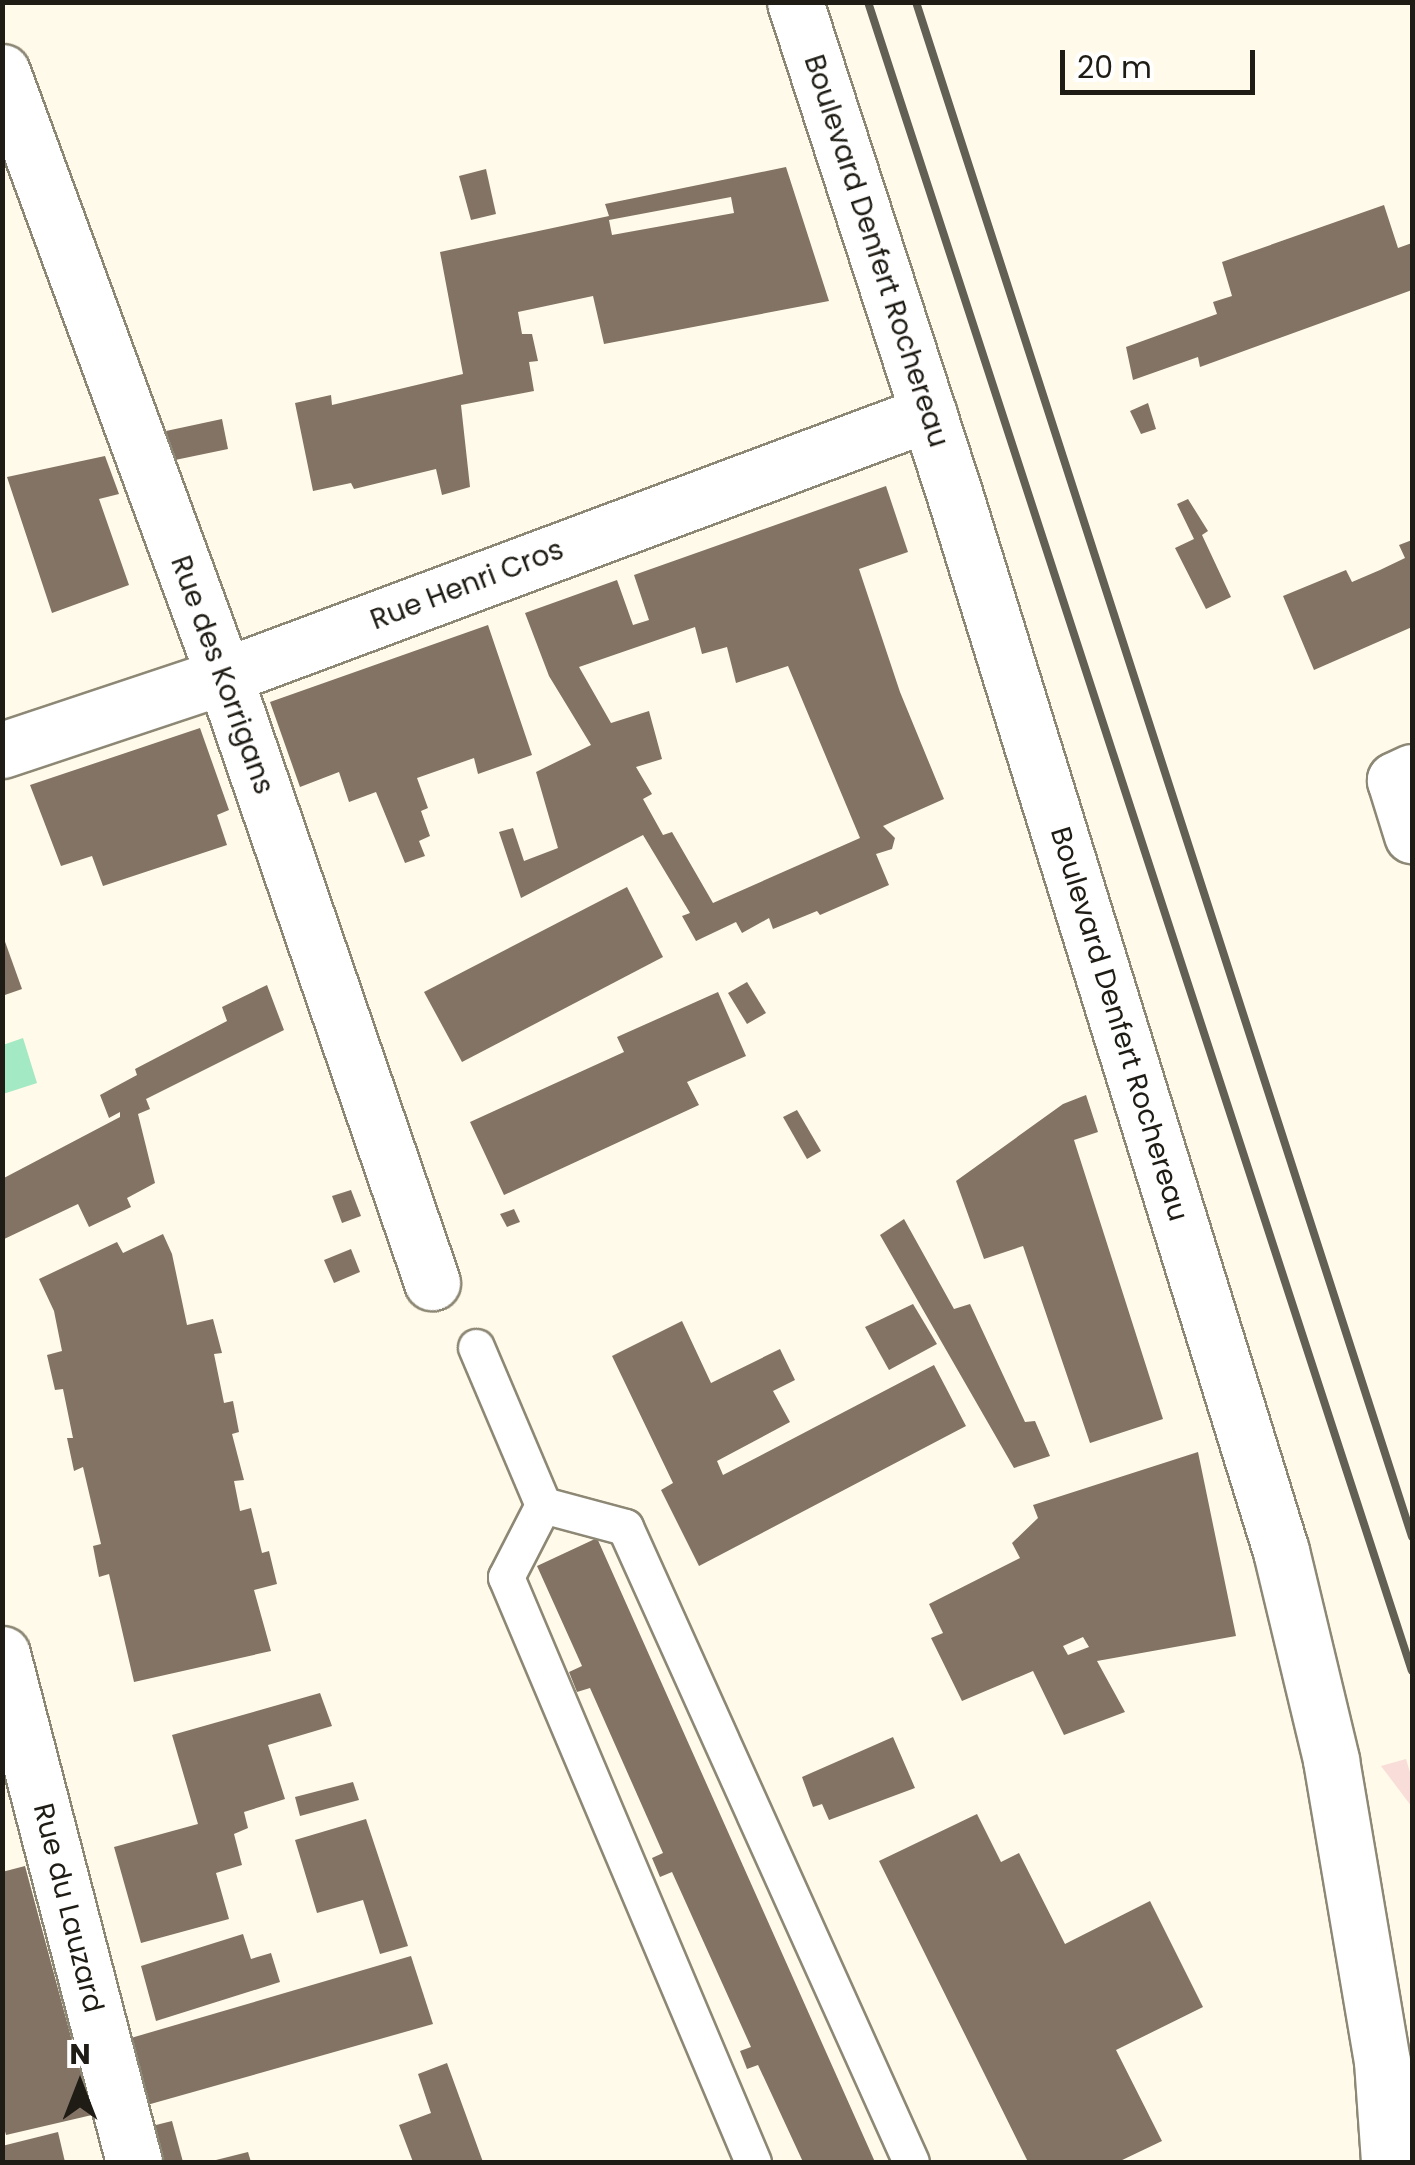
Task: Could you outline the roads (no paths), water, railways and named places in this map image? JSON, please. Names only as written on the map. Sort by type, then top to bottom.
[{"type":"street","name":"Boulevard Denfert Rochereau","points":[[795,2],[929,412],[1281,1550],[1332,1760],[1382,2061],[1389,2162]]},
{"type":"street","name":"Rue des Korrigans","points":[[2,72],[224,676],[432,1282]]},
{"type":"street","name":"Rue Henri Cros","points":[[2,750],[224,676],[929,412]]},
{"type":"street","points":[[1412,772],[1395,780],[1412,835]]},
{"type":"street","name":"Rue du Lauzard","points":[[2,1654],[134,2162]]},
{"type":"street","name":"Boulevard Denfert Rochereau","points":[[1382,2061],[1412,2114]]},
{"type":"lane","points":[[476,1348],[542,1505],[506,1576],[752,2162]]},
{"type":"lane","points":[[542,1505],[625,1527],[911,2162]]},
{"type":"railway","points":[[868,2],[1412,1671]]},
{"type":"railway","points":[[916,2],[1412,1537]]}]
